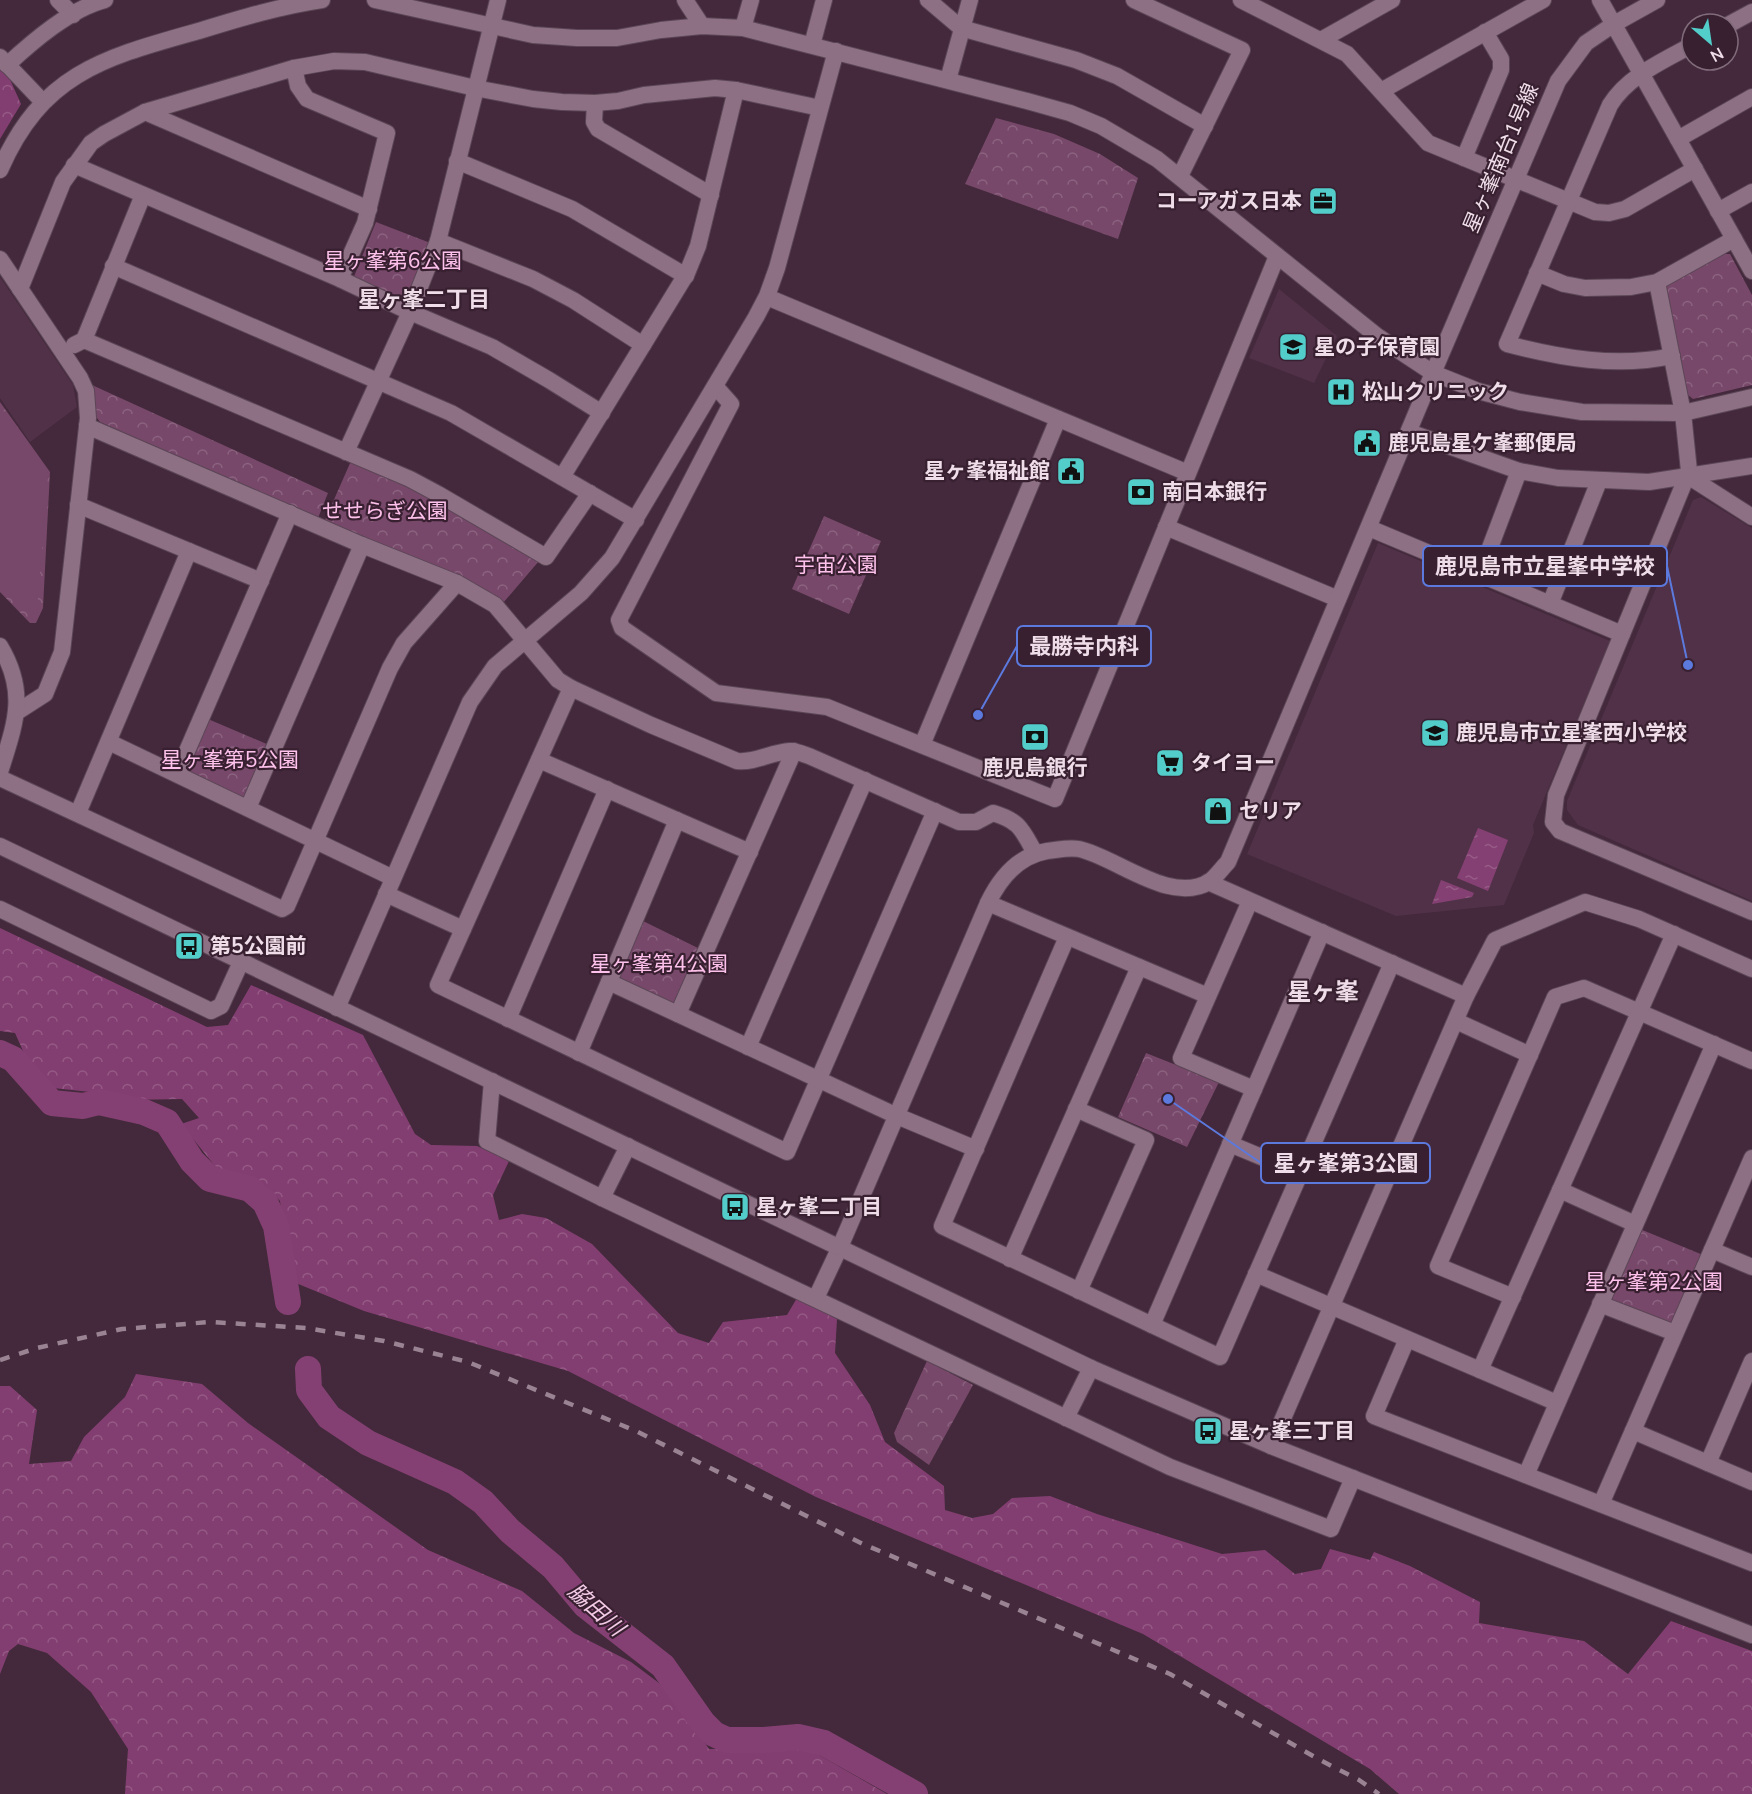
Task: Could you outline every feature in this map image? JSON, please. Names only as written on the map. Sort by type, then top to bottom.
[{"type":"street","points":[[58,0],[73,15]]},
{"type":"street","points":[[43,102],[3,61],[73,15],[105,0]]},
{"type":"street","points":[[0,170],[16,136],[43,102],[75,76],[98,63],[120,53],[295,3],[322,0]]},
{"type":"street","points":[[375,0],[533,35],[577,39],[617,38],[702,26],[743,28],[1070,113],[1131,142],[1180,176],[1377,336],[1433,373],[1478,391],[1520,402],[1582,412],[1683,413],[1752,397]]},
{"type":"street","points":[[346,452],[410,312],[438,241],[498,0]]},
{"type":"street","points":[[685,0],[702,26]]},
{"type":"street","points":[[743,28],[752,0]]},
{"type":"street","points":[[812,45],[824,0]]},
{"type":"street","points":[[928,0],[961,28],[1076,60],[1117,76],[1205,126]]},
{"type":"street","points":[[948,80],[970,0]]},
{"type":"street","points":[[1134,0],[1242,50],[1180,176]]},
{"type":"street","points":[[1241,0],[1347,54],[1428,143],[1594,212],[1609,213],[1625,209],[1695,169]]},
{"type":"street","points":[[1321,40],[1392,0]]},
{"type":"street","points":[[1381,91],[1543,0]]},
{"type":"street","points":[[1600,0],[1752,271]]},
{"type":"street","name":"星ヶ峯南台1号線","points":[[1208,882],[1228,862],[1558,81],[1586,43],[1657,0]]},
{"type":"street","points":[[1464,158],[1501,70],[1501,59],[1485,32]]},
{"type":"street","points":[[337,1008],[470,702],[495,666],[524,639],[565,607],[596,578],[612,558],[715,387],[766,297],[785,240],[836,51]]},
{"type":"street","points":[[1672,356],[1650,361],[1597,362],[1545,354],[1507,344],[1616,94],[1641,74],[1680,52]]},
{"type":"street","points":[[21,289],[63,182],[92,143],[104,134],[146,112],[294,68],[334,61],[365,62],[533,99],[595,103],[715,87],[820,108]]},
{"type":"street","points":[[294,68],[298,86],[307,99],[387,133],[366,223],[340,279]]},
{"type":"street","points":[[562,477],[686,276],[698,246],[736,90]]},
{"type":"street","points":[[1678,139],[1752,96]]},
{"type":"street","points":[[595,103],[594,122],[598,129],[711,195]]},
{"type":"street","points":[[146,112],[369,209]]},
{"type":"street","points":[[458,161],[572,209],[686,276]]},
{"type":"street","points":[[74,165],[492,347],[602,413]]},
{"type":"street","points":[[1718,211],[1752,192]]},
{"type":"street","points":[[62,351],[84,340],[143,195]]},
{"type":"street","points":[[1537,273],[1564,284],[1585,288],[1631,287],[1657,282],[1734,239]]},
{"type":"street","points":[[438,241],[533,279],[573,300],[644,345]]},
{"type":"street","points":[[715,387],[730,404],[619,621],[622,628],[716,693],[827,707],[1055,798],[1277,256]]},
{"type":"street","points":[[0,260],[80,378],[86,391],[87,426],[62,652],[45,693],[17,712]]},
{"type":"street","points":[[114,266],[451,413],[636,520]]},
{"type":"street","points":[[1657,282],[1683,413],[1689,471],[1556,795],[1553,822],[1560,831],[1752,912]]},
{"type":"street","points":[[766,297],[1188,473]]},
{"type":"street","points":[[84,340],[346,452],[438,494],[546,557],[590,493]]},
{"type":"street","points":[[922,745],[1058,419]]},
{"type":"street","points":[[87,426],[362,545],[457,583],[495,605],[550,673],[571,688],[737,761],[748,762],[794,751],[866,780],[959,822],[976,822],[993,813],[1012,820],[1021,829],[1035,854]]},
{"type":"street","points":[[1409,432],[1519,471],[1558,478],[1649,482],[1752,466]]},
{"type":"street","points":[[1480,574],[1519,471]]},
{"type":"street","points":[[1688,476],[1752,517]]},
{"type":"street","points":[[1550,604],[1599,481]]},
{"type":"street","points":[[78,505],[261,581]]},
{"type":"street","points":[[177,774],[290,513]]},
{"type":"street","points":[[1166,527],[1338,599]]},
{"type":"street","points":[[1369,528],[1623,634]]},
{"type":"street","points":[[248,808],[362,545]]},
{"type":"street","points":[[78,813],[189,551]]},
{"type":"street","points":[[0,778],[282,909],[287,906],[390,669],[404,643],[457,583]]},
{"type":"street","points":[[0,646],[10,662],[15,684],[17,712],[0,772]]},
{"type":"street","points":[[571,688],[438,985],[787,1152],[935,811]]},
{"type":"street","points":[[109,742],[393,878]]},
{"type":"street","points":[[678,1014],[794,751]]},
{"type":"street","points":[[539,760],[750,852]]},
{"type":"street","points":[[748,1047],[866,780]]},
{"type":"street","points":[[508,1019],[607,789]]},
{"type":"street","points":[[579,1053],[678,820]]},
{"type":"street","points":[[0,846],[1091,1368],[1271,1446],[1752,1635]]},
{"type":"street","points":[[816,1298],[988,903],[997,885],[1007,873],[1035,854],[1065,848],[1080,849],[1158,883],[1174,887],[1208,882],[1466,996]]},
{"type":"street","points":[[386,894],[463,929]]},
{"type":"street","points":[[1250,901],[1182,1058],[1254,1089]]},
{"type":"street","points":[[1271,1446],[1466,996],[1495,940],[1585,902],[1639,919],[1752,969]]},
{"type":"street","points":[[988,903],[1208,996]]},
{"type":"street","points":[[0,909],[211,1011],[221,1006],[241,962]]},
{"type":"street","points":[[1152,1325],[1322,932]]},
{"type":"street","points":[[1480,1370],[1674,934]]},
{"type":"street","points":[[1067,937],[942,1226],[1220,1357],[1392,963]]},
{"type":"street","points":[[1010,1259],[1139,967]]},
{"type":"street","points":[[609,982],[897,1116],[976,1149]]},
{"type":"street","points":[[1513,1298],[1438,1266],[1555,997],[1584,988],[1752,1060]]},
{"type":"street","points":[[1456,1021],[1530,1055]]},
{"type":"street","points":[[1526,1475],[1714,1044]]},
{"type":"street","points":[[492,1081],[487,1141],[602,1198],[1170,1467],[1331,1529],[1353,1478]]},
{"type":"street","points":[[1076,1109],[1146,1140],[1079,1291]]},
{"type":"street","points":[[1230,1144],[1300,1173]]},
{"type":"street","points":[[602,1198],[628,1146]]},
{"type":"street","points":[[1601,1504],[1752,1158]]},
{"type":"street","points":[[1560,1190],[1635,1224]]},
{"type":"street","points":[[1712,1250],[1752,1268]]},
{"type":"street","points":[[1256,1274],[1557,1403]]},
{"type":"street","points":[[1600,1304],[1676,1333]]},
{"type":"street","points":[[1407,1339],[1374,1416],[1752,1563]]},
{"type":"street","points":[[1708,1463],[1745,1394],[1752,1361]]},
{"type":"street","points":[[1066,1418],[1091,1368]]},
{"type":"street","points":[[1633,1431],[1752,1482]]},
{"type":"shaded area","points":[[0,277],[73,385],[77,407],[30,442],[0,398]]},
{"type":"shaded area","name":"星の子保育園","points":[[1279,289],[1337,336],[1314,383],[1249,358]]},
{"type":"shaded area","points":[[1701,497],[1752,528],[1752,901],[1578,825],[1567,810],[1567,801],[1693,500]]},
{"type":"shaded area","name":"鹿児島市立星峯西小学校","points":[[1378,543],[1610,641],[1533,825],[1534,833],[1504,905],[1396,916],[1247,854]]},
{"type":"green space","points":[[0,67],[8,75],[21,104],[0,139]]},
{"type":"green space","points":[[996,118],[1054,134],[1100,154],[1138,178],[1118,239],[965,184]]},
{"type":"green space","name":"星ヶ峯第6公園","points":[[376,222],[433,244],[410,301],[353,279]]},
{"type":"green space","points":[[1723,254],[1730,254],[1752,295],[1752,385],[1693,399],[1688,395],[1664,291],[1668,284]]},
{"type":"green space","points":[[92,385],[328,493],[318,518],[100,422],[94,414]]},
{"type":"green space","points":[[0,402],[50,472],[43,608],[36,623],[30,623],[0,592]]},
{"type":"green space","points":[[0,406],[48,473],[37,609],[0,577]]},
{"type":"green space","name":"せせらぎ公園","points":[[351,461],[430,496],[539,561],[503,603],[487,591],[325,520]]},
{"type":"green space","points":[[365,481],[411,503],[401,524],[355,503]]},
{"type":"green space","name":"宇宙公園","points":[[824,516],[881,541],[849,614],[792,589]]},
{"type":"green space","name":"星ヶ峯第5公園","points":[[208,719],[269,745],[246,795],[241,799],[190,773],[188,767]]},
{"type":"green space","name":"星ヶ峯第4公園","points":[[643,921],[700,949],[678,1001],[673,1005],[623,982],[619,975]]},
{"type":"green space","points":[[0,928],[207,1027],[228,1025],[251,985],[363,1035],[415,1134],[431,1145],[477,1146],[509,1161],[493,1195],[499,1220],[522,1214],[546,1218],[592,1244],[678,1333],[709,1343],[723,1322],[787,1315],[797,1298],[837,1319],[835,1353],[870,1405],[885,1442],[944,1486],[945,1510],[972,1518],[993,1514],[1012,1498],[1050,1496],[1097,1514],[1222,1554],[1265,1550],[1295,1574],[1321,1569],[1330,1549],[1370,1560],[1374,1552],[1410,1566],[1480,1602],[1479,1623],[1584,1641],[1628,1674],[1671,1621],[1752,1651],[1752,1794],[1399,1794],[1370,1769],[1143,1634],[816,1497],[568,1371],[364,1311],[291,1281],[280,1201],[265,1185],[223,1176],[181,1124],[199,1118],[182,1099],[127,1100],[109,1094],[53,1088],[28,1062],[15,1033],[0,1031]]},
{"type":"green space","points":[[1146,1053],[1219,1082],[1187,1147],[1118,1117]]},
{"type":"green space","name":"星ヶ峯第2公園","points":[[1640,1229],[1703,1255],[1674,1320],[1668,1324],[1613,1303],[1609,1298]]},
{"type":"green space","points":[[927,1361],[973,1385],[929,1465],[897,1442],[894,1433]]},
{"type":"green space","points":[[136,1374],[202,1384],[248,1423],[428,1550],[522,1591],[574,1633],[631,1662],[671,1692],[709,1749],[807,1748],[887,1794],[125,1794],[128,1749],[91,1692],[47,1653],[18,1644],[9,1651],[0,1674],[0,1386],[10,1386],[37,1410],[29,1464],[71,1461],[84,1437],[125,1397]]},
{"type":"water","points":[[1478,828],[1508,840],[1488,891],[1457,878]]},
{"type":"water","points":[[1441,880],[1474,893],[1472,897],[1432,904]]},
{"type":"waterway","name":"脇田川","points":[[0,1053],[13,1059],[52,1103],[83,1106],[99,1102],[144,1112],[167,1122],[192,1161],[210,1179],[250,1189],[265,1202],[276,1226],[288,1302]]},
{"type":"waterway","name":"脇田川","points":[[308,1369],[309,1390],[329,1417],[368,1443],[455,1482],[483,1502],[510,1531],[553,1567],[585,1605],[663,1666],[703,1723],[714,1734],[727,1740],[798,1737],[824,1743],[915,1794]]},
{"type":"railway","points":[[0,1360],[37,1348],[122,1329],[210,1322],[306,1328],[384,1341],[468,1362],[636,1431],[863,1544],[1170,1674],[1359,1780],[1379,1794]]},
{"type":"place","name":"コーアガス日本","points":[[1323,201]]},
{"type":"place","name":"星の子保育園","points":[[1293,347]]},
{"type":"place","name":"松山クリニック","points":[[1341,392]]},
{"type":"place","name":"鹿児島星ケ峯郵便局","points":[[1367,443]]},
{"type":"place","name":"星ヶ峯福祉館","points":[[1071,471]]},
{"type":"place","name":"南日本銀行","points":[[1141,492]]},
{"type":"place","name":"鹿児島市立星峯中学校","points":[[1688,665]]},
{"type":"place","name":"最勝寺内科","points":[[978,715]]},
{"type":"place","name":"鹿児島市立星峯西小学校","points":[[1435,733]]},
{"type":"place","name":"鹿児島銀行","points":[[1035,737]]},
{"type":"place","name":"タイヨー","points":[[1170,763]]},
{"type":"place","name":"セリア","points":[[1218,811]]},
{"type":"place","name":"第5公園前","points":[[189,946]]},
{"type":"place","name":"星ヶ峯第3公園","points":[[1168,1099]]},
{"type":"place","name":"星ヶ峯二丁目","points":[[735,1207]]},
{"type":"place","name":"星ヶ峯三丁目","points":[[1208,1431]]},
{"type":"district","name":"星ヶ峯二丁目","points":[[424,300]]},
{"type":"district","name":"星ヶ峯","points":[[1323,992]]}]
